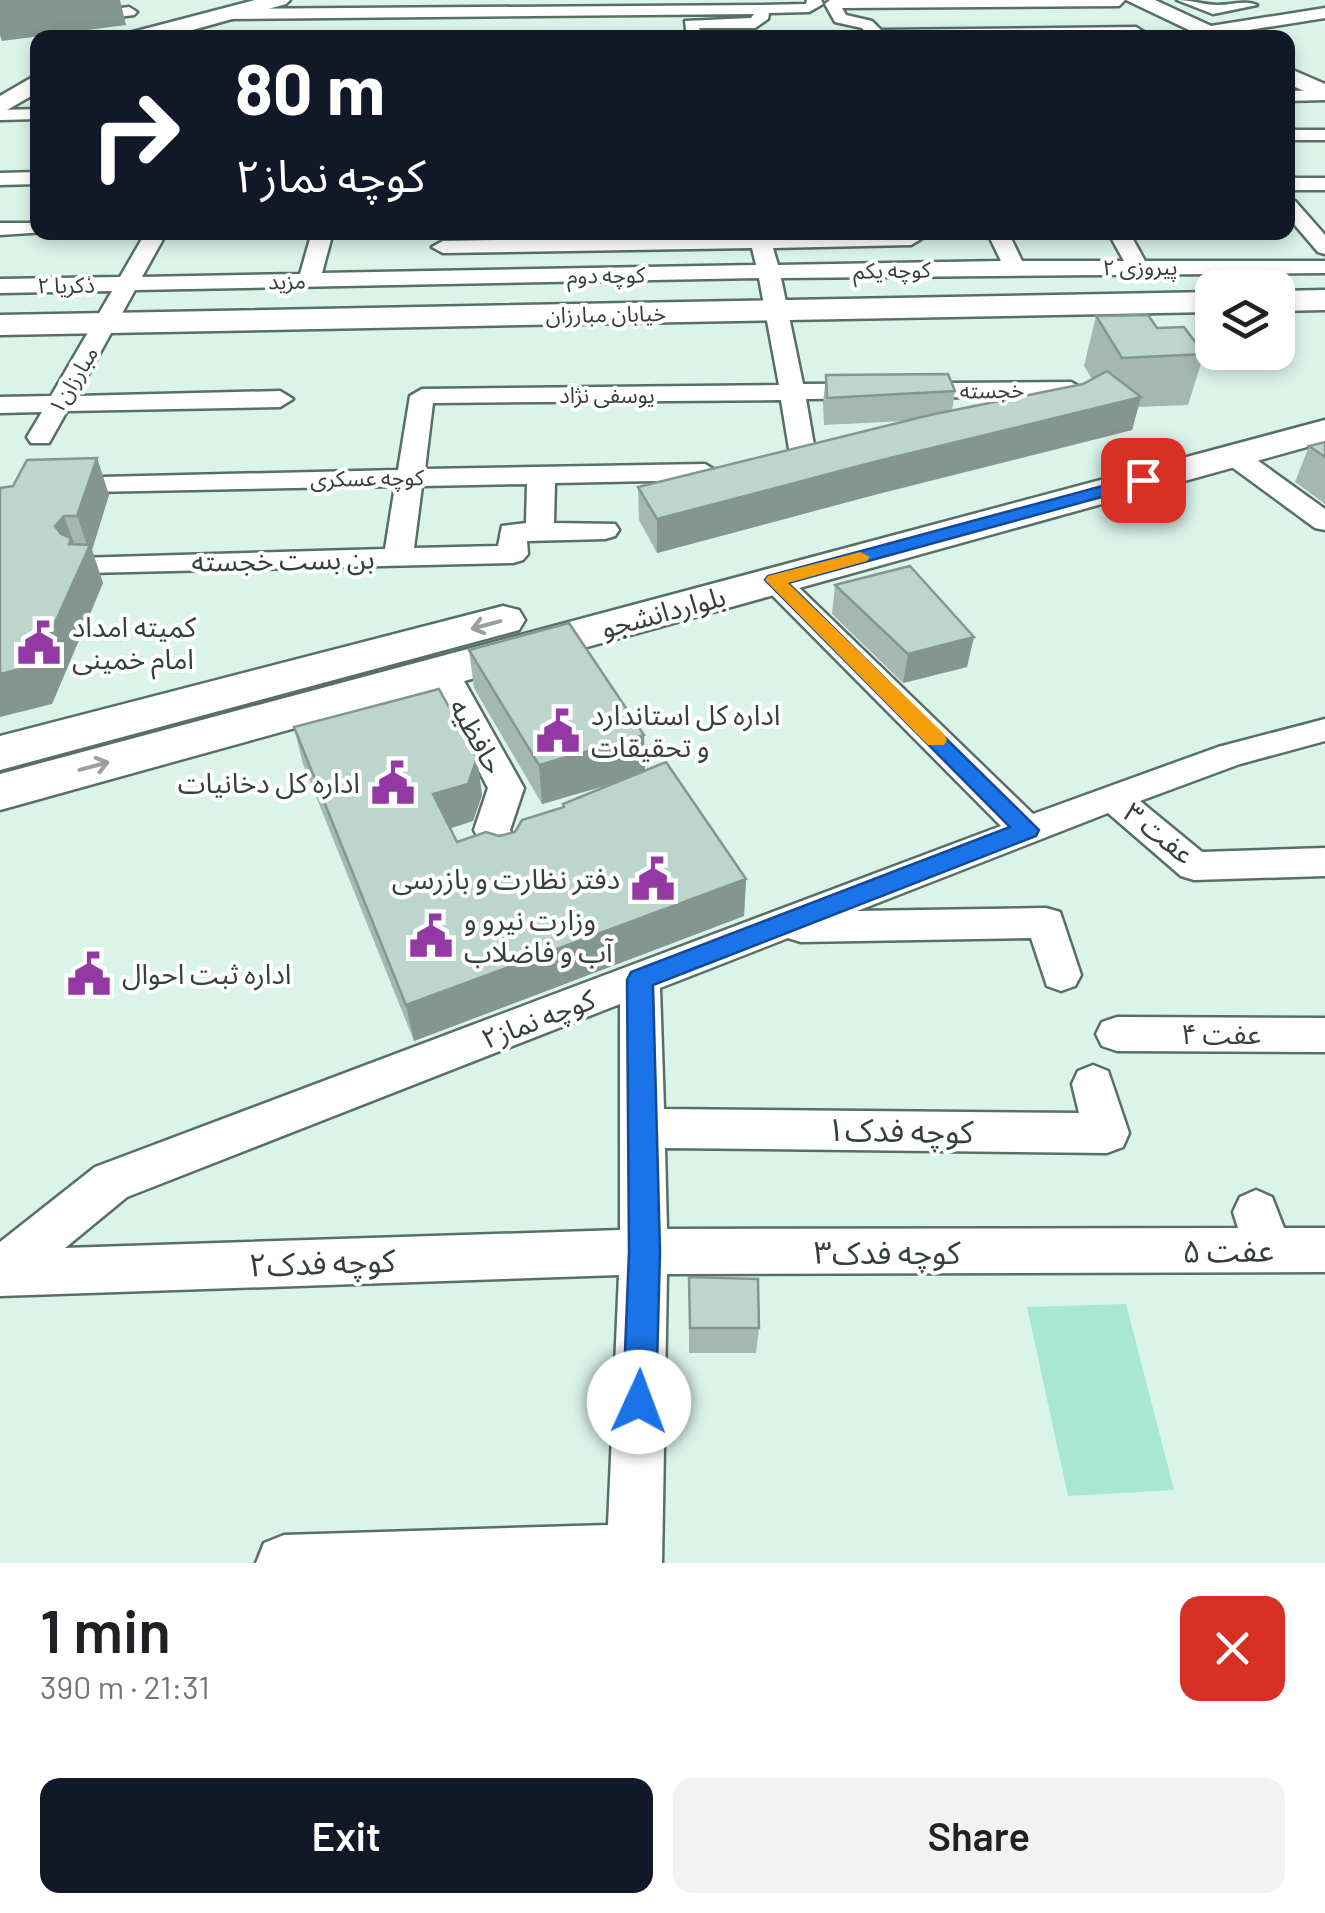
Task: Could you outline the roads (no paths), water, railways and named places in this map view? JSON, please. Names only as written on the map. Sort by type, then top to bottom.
[{"type":"main road","points":[[128,16],[247,0]]},
{"type":"main road","points":[[128,16],[163,30],[279,0]]},
{"type":"main road","points":[[1130,14],[1193,30]]},
{"type":"main road","points":[[1295,67],[1325,81]]},
{"type":"main road","points":[[1295,79],[1325,94]]},
{"type":"main road","points":[[1295,301],[1325,300]]},
{"type":"main road","name":"خیابان مبارزان","points":[[0,325],[1195,302]]},
{"type":"main road","name":"بلواردانشجو","points":[[0,753],[1325,403]]},
{"type":"main road","name":"بلواردانشجو","points":[[0,792],[1325,431]]},
{"type":"street","points":[[1184,0],[1213,10],[1268,2]]},
{"type":"street","points":[[163,30],[445,20],[553,12],[691,18],[758,26],[821,3],[939,2],[1130,14]]},
{"type":"street","points":[[821,3],[840,19],[855,21],[1130,14]]},
{"type":"street","points":[[225,14],[423,6],[445,20]]},
{"type":"street","points":[[1238,30],[1325,13]]},
{"type":"street","points":[[0,14],[128,16]]},
{"type":"street","points":[[1025,30],[1130,14]]},
{"type":"street","points":[[0,28],[51,15]]},
{"type":"street","points":[[855,21],[871,30]]},
{"type":"street","points":[[1295,96],[1325,94]]},
{"type":"street","points":[[1295,135],[1325,135]]},
{"type":"street","points":[[0,178],[30,178]]},
{"type":"street","points":[[1295,184],[1325,184]]},
{"type":"street","points":[[1295,209],[1325,211]]},
{"type":"street","points":[[1295,215],[1325,248]]},
{"type":"street","points":[[3,233],[30,229]]},
{"type":"street","name":"مبارزان۱","points":[[40,437],[153,240]]},
{"type":"street","points":[[309,280],[321,240]]},
{"type":"street","points":[[443,247],[528,240]]},
{"type":"street","points":[[550,276],[552,240]]},
{"type":"street","points":[[761,240],[778,310],[804,461],[865,448]]},
{"type":"street","points":[[912,240],[924,269]]},
{"type":"street","points":[[1001,240],[1015,267]]},
{"type":"street","points":[[1123,240],[1138,266]]},
{"type":"street","name":"پیروزی ۲","points":[[1015,267],[1325,267]]},
{"type":"street","name":"کوچه یکم","points":[[769,272],[1015,267]]},
{"type":"street","name":"کوچه دوم","points":[[443,278],[769,272]]},
{"type":"street","name":"مزید","points":[[130,284],[443,278]]},
{"type":"street","name":"ذکریا ۲","points":[[0,286],[130,284]]},
{"type":"street","name":"یوسفی نژاد","points":[[422,396],[792,394]]},
{"type":"street","name":"خجسته","points":[[792,394],[1073,397],[1018,417]]},
{"type":"street","name":"بن بست خجسته","points":[[88,564],[398,557],[422,396]]},
{"type":"street","points":[[0,405],[280,399]]},
{"type":"street","points":[[1234,456],[1325,522]]},
{"type":"street","name":"کوچه عسکری","points":[[0,516],[14,516],[30,485],[705,472]]},
{"type":"street","points":[[540,532],[541,476]]},
{"type":"street","points":[[398,557],[512,554],[512,532],[605,530]]},
{"type":"street","points":[[775,580],[1027,830]]},
{"type":"street","name":"حافظیه","points":[[442,672],[506,788],[492,830],[505,856]]},
{"type":"street","name":"کوچه نماز۲","points":[[0,1272],[111,1182],[1113,797],[1230,754],[1325,730]]},
{"type":"street","name":"عفت ۳","points":[[1113,797],[1194,866],[1325,862]]},
{"type":"street","points":[[775,928],[1046,923],[1062,975]]},
{"type":"street","points":[[284,1563],[634,1558],[644,1252],[640,980]]},
{"type":"street","name":"عفت ۴","points":[[1117,1034],[1325,1035]]},
{"type":"street","name":"کوچه فدک۱","points":[[643,1128],[1107,1133],[1094,1084]]},
{"type":"street","name":"عفت ۵","points":[[1130,1252],[1262,1231],[1325,1250]]},
{"type":"street","name":"کوچه فدک۲","points":[[0,1272],[644,1252]]},
{"type":"street","name":"کوچه فدک۳","points":[[644,1252],[1130,1252]]},
{"type":"place","name":"کمیته امداد امام خمینی","points":[[39,643]]},
{"type":"place","name":"اداره کل استاندارد و تحقیقات","points":[[558,731]]},
{"type":"place","name":"اداره کل دخانیات","points":[[393,783]]},
{"type":"place","name":"دفتر نظارت و بازرسی","points":[[653,879]]},
{"type":"place","name":"وزارت نیرو و آب و فاضلاب","points":[[431,936]]},
{"type":"place","name":"اداره ثبت احوال","points":[[89,974]]}]
